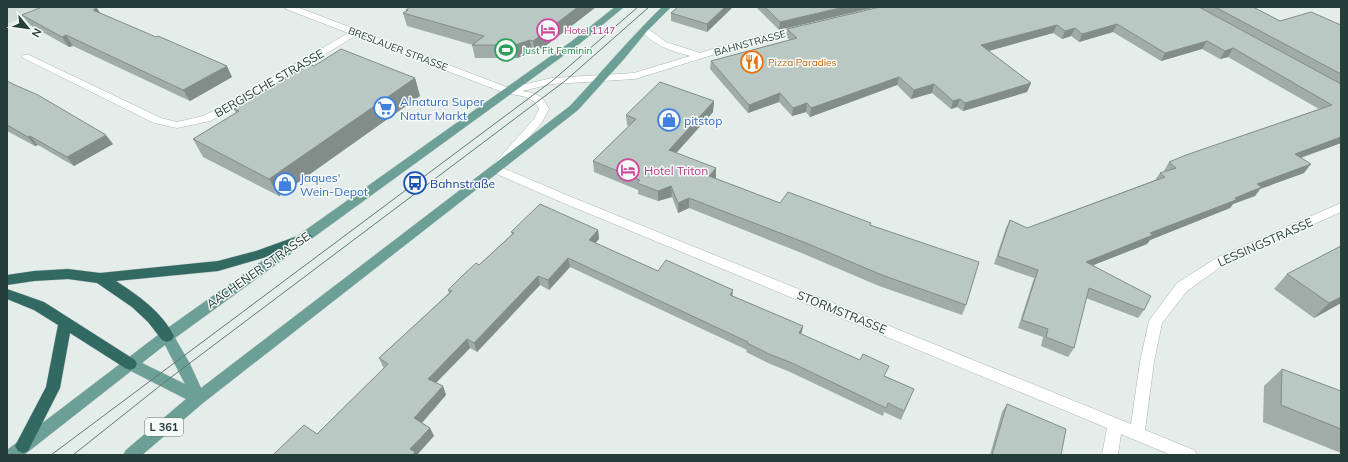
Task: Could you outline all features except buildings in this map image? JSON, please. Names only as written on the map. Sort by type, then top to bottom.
[{"type":"highway","points":[[7,280],[34,276],[68,274],[100,278],[218,266],[259,255],[306,237]]},
{"type":"highway","points":[[100,278],[123,291],[158,322],[167,336]]},
{"type":"highway","points":[[7,294],[38,306],[130,364]]},
{"type":"highway","points":[[17,450],[53,388],[65,323]]},
{"type":"main road","name":"AACHENER STRASSE","points":[[17,450],[167,336],[579,40],[620,7]]},
{"type":"main road","name":"L 361","points":[[131,455],[198,398],[574,108],[621,57],[644,29],[667,7]]},
{"type":"main road","points":[[167,336],[185,368],[198,398]]},
{"type":"main road","points":[[130,364],[198,398]]},
{"type":"street","name":"BRESLAUER STRASSE","points":[[289,7],[508,91]]},
{"type":"street","name":"BAHNSTRASSE","points":[[600,79],[635,76],[701,56],[814,26]]},
{"type":"street","name":"BAHNSTRASSE","points":[[644,29],[652,38],[664,44],[701,56]]},
{"type":"street","name":"BERGISCHE STRASSE","points":[[26,57],[158,121],[176,125],[206,119],[230,107],[355,32]]},
{"type":"street","name":"AACHENER STRASSE","points":[[508,91],[552,82],[600,79]]},
{"type":"street","points":[[496,169],[538,120],[544,109],[540,100],[532,96],[508,91]]},
{"type":"street","name":"STORMSTRASSE","points":[[496,169],[565,199],[1189,455]]},
{"type":"street","name":"LESSINGSTRASSE","points":[[1137,433],[1147,362],[1156,321],[1182,286],[1222,260],[1341,207]]},
{"type":"street","points":[[1110,455],[1115,424]]},
{"type":"shaded area","points":[[7,7],[47,7],[7,24]]},
{"type":"tram line","points":[[51,455],[552,81],[638,7]]},
{"type":"tram line","points":[[73,455],[166,381],[565,81],[649,7]]},
{"type":"place","name":"Hotel 1147","points":[[548,30]]},
{"type":"place","name":"Just Fit Feminin","points":[[506,50]]},
{"type":"place","name":"Pizza Paradies","points":[[752,62]]},
{"type":"place","name":"Alnatura Super Natur Markt","points":[[385,108]]},
{"type":"place","name":"pitstop","points":[[669,120]]},
{"type":"place","name":"Hotel Triton","points":[[628,170]]},
{"type":"place","name":"Bahnstraße","points":[[415,183]]},
{"type":"place","name":"Jaques' Wein-Depot","points":[[285,184]]}]
